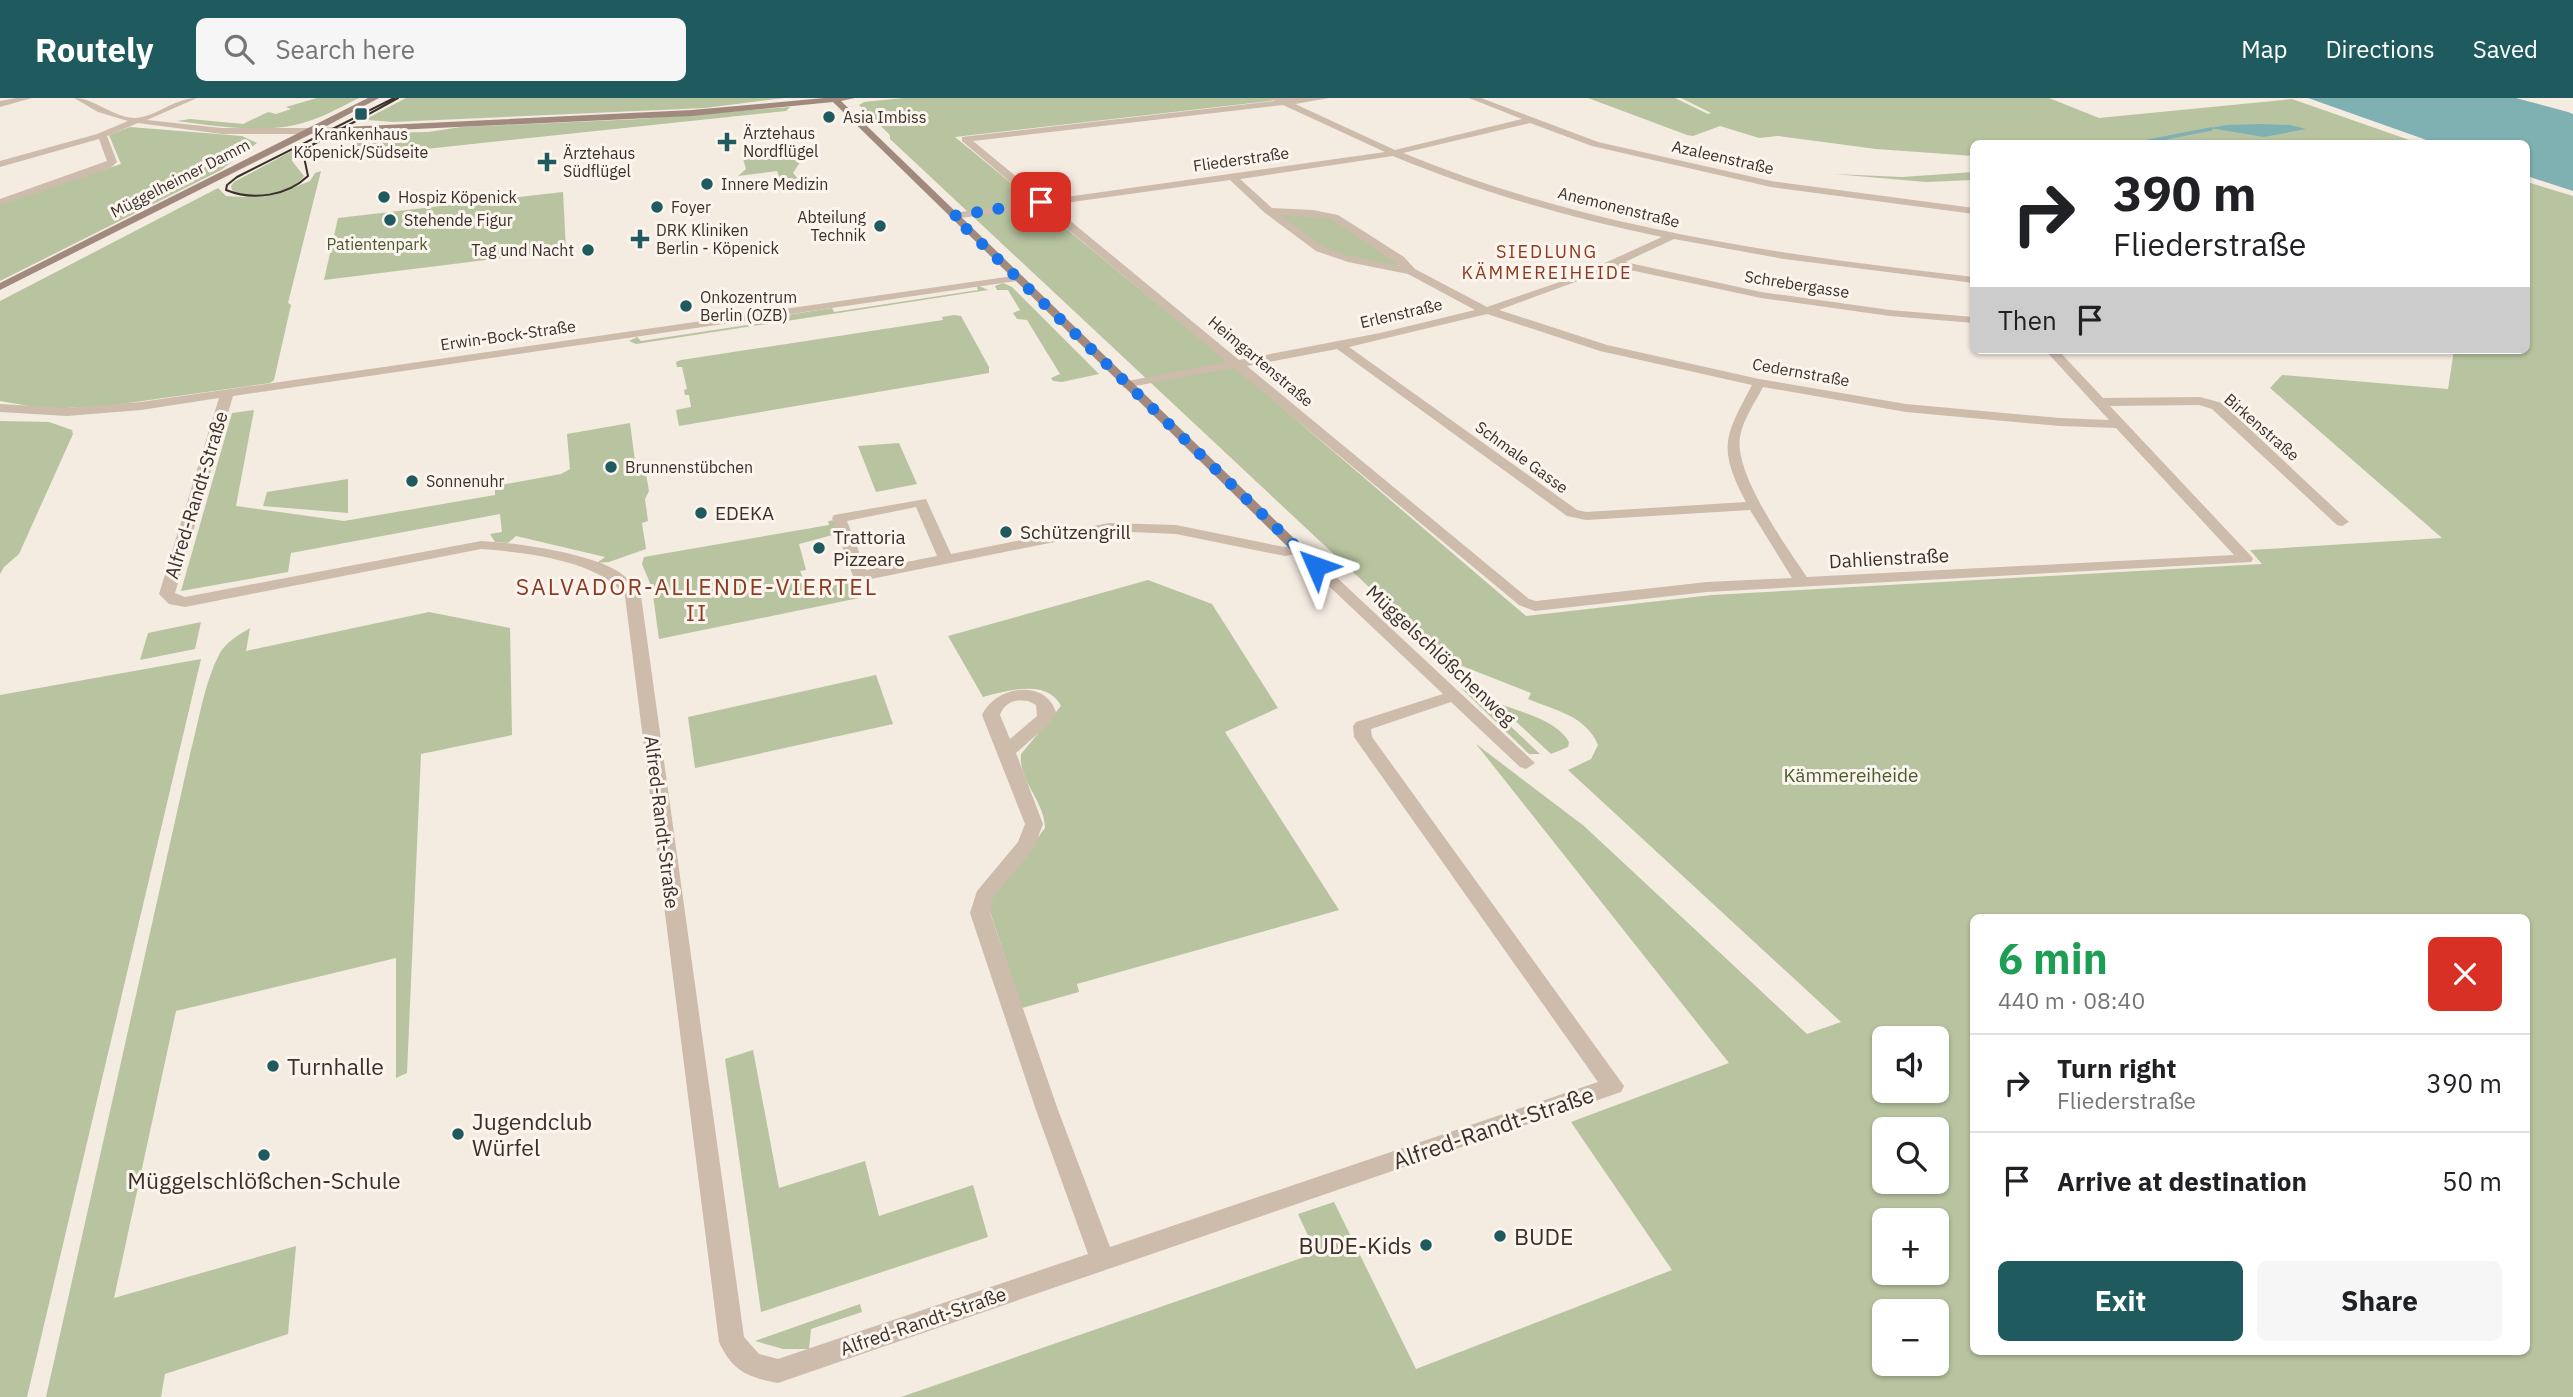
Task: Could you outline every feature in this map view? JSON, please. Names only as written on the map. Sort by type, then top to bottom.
[{"type":"main road","name":"Müggelheimer Damm","points":[[0,287],[375,98]]},
{"type":"main road","points":[[309,131],[692,113],[851,98]]},
{"type":"main road","name":"Müggelschlößchenweg","points":[[834,99],[1297,548]]},
{"type":"street","points":[[0,104],[28,98]]},
{"type":"street","points":[[78,98],[94,107],[139,120],[215,130],[309,131]]},
{"type":"street","points":[[0,164],[100,136],[193,98]]},
{"type":"street","points":[[1280,100],[1325,98]]},
{"type":"street","name":"Azaleenstraße","points":[[1473,98],[1595,144],[1794,189],[1970,211]]},
{"type":"street","name":"Heimgartenstraße","points":[[1280,100],[965,139],[1524,602],[1535,607]]},
{"type":"street","name":"Anemonenstraße","points":[[1280,100],[1396,153],[1513,196],[1670,237],[1836,264],[1970,280]]},
{"type":"street","name":"Fliederstraße","points":[[953,216],[1396,153],[1530,120]]},
{"type":"street","points":[[0,202],[106,167],[112,162],[104,138],[100,136]]},
{"type":"street","points":[[1231,176],[1269,211],[1320,249],[1348,259],[1411,271]]},
{"type":"street","points":[[1269,211],[1313,212],[1334,217],[1400,259],[1411,271]]},
{"type":"street","name":"Erlenstraße","points":[[1128,385],[1416,329],[1484,311],[1573,282],[1618,264],[1670,237]]},
{"type":"street","name":"Schrebergasse","points":[[1618,264],[1761,295],[1890,313],[1970,320]]},
{"type":"street","name":"Cedernstraße","points":[[1411,271],[1484,311],[1604,348],[1759,383],[1906,408],[2060,422],[2119,424]]},
{"type":"street","name":"Erwin-Bock-Straße","points":[[0,408],[67,412],[227,394],[1019,278]]},
{"type":"street","name":"Schmale Gasse","points":[[1339,345],[1572,513],[1586,516],[1754,506]]},
{"type":"street","points":[[2055,354],[2119,424]]},
{"type":"street","points":[[1759,383],[1732,440],[1735,456],[1754,506],[1802,582]]},
{"type":"street","name":"Alfred-Randt-Straße","points":[[227,394],[167,594],[174,601],[186,602],[481,545],[506,546],[607,572],[627,587],[633,596],[732,1342],[751,1365],[778,1371],[1613,1086],[1363,737],[1362,726],[1454,696]]},
{"type":"street","name":"Birkenstraße","points":[[2100,402],[2200,401],[2217,406],[2342,522]]},
{"type":"street","name":"Dahlienstraße","points":[[1535,607],[1707,587],[2246,559],[2119,424]]},
{"type":"street","points":[[946,559],[921,502],[839,518],[860,576],[1128,525],[1167,527],[1285,552],[1297,548]]},
{"type":"street","name":"Müggelschlößchenweg","points":[[1297,548],[1526,763]]},
{"type":"street","points":[[1006,752],[1036,822],[1034,835],[984,896],[981,912],[1047,1110],[1102,1259]]},
{"type":"green space","points":[[317,98],[359,98],[312,120],[281,127],[236,128],[177,121],[190,119],[243,124],[268,112],[276,114],[291,109],[286,107]]},
{"type":"green space","points":[[406,98],[784,98],[705,108],[393,122],[368,120]]},
{"type":"green space","name":"Kämmereiheide","points":[[903,98],[1295,98],[955,137],[1238,370],[1526,616],[1712,595],[2262,564],[2250,550],[2442,538],[2270,388],[2282,375],[2448,389],[2453,354],[2530,354],[2530,183],[2573,196],[2573,1397],[901,1397],[1316,1253],[1298,1214],[1334,1202],[1416,1369],[1672,1270],[1571,1122],[1729,1063],[1476,744],[1584,826],[1807,1034],[1841,1022],[1568,770],[1591,759],[1598,745],[1586,727],[1569,715],[1528,699],[1531,693],[1447,660],[890,139],[890,135],[859,105],[864,102]]},
{"type":"green space","points":[[1588,98],[1675,98],[1708,114],[1711,113],[1681,98],[2049,98],[2099,118],[2292,99],[2409,140],[1970,140],[1970,156],[1876,149],[1778,136],[1759,138],[1720,126],[1693,136]]},
{"type":"green space","points":[[790,107],[786,111],[350,157],[354,134],[640,119]]},
{"type":"green space","points":[[130,127],[242,136],[257,143],[221,170],[0,281],[0,203],[121,164],[109,135]]},
{"type":"green space","points":[[296,151],[292,161],[304,176],[291,187],[259,195],[232,190],[234,182]]},
{"type":"green space","points":[[776,151],[801,154],[802,159],[793,173],[806,188],[788,191],[778,188],[754,190],[753,187],[782,184],[777,171],[738,176],[746,169],[742,155]]},
{"type":"green space","points":[[321,171],[288,303],[291,305],[274,380],[270,383],[107,406],[46,409],[0,401],[0,301],[218,188],[226,196],[242,197],[283,192],[310,181],[315,173]]},
{"type":"green space","points":[[1970,172],[1970,180],[1926,182],[1834,174],[1902,177]]},
{"type":"green space","name":"Patientenpark","points":[[563,192],[566,250],[324,280],[338,218]]},
{"type":"green space","points":[[1279,214],[1329,217],[1400,265],[1373,264],[1325,249],[1302,235],[1280,218]]},
{"type":"green space","points":[[1003,283],[1012,287],[1099,374],[1062,382],[1053,381],[1051,378],[1060,374],[1027,320],[1017,319],[1013,313],[1020,310],[1008,290],[997,290],[995,286]]},
{"type":"green space","points":[[979,286],[988,290],[636,344],[629,341],[637,337],[641,341],[788,319],[787,315],[832,308],[834,312],[978,290]]},
{"type":"green space","points":[[961,316],[989,367],[989,373],[679,426],[676,410],[691,407],[689,395],[685,395],[684,390],[687,389],[682,367],[677,367],[676,362],[943,320],[942,317]]},
{"type":"green space","points":[[254,410],[236,506],[344,521],[495,495],[495,486],[561,474],[570,469],[567,434],[630,423],[635,461],[644,463],[649,491],[645,499],[648,521],[642,523],[646,549],[609,562],[597,563],[605,557],[516,536],[508,543],[495,542],[490,534],[502,532],[500,514],[291,553],[288,572],[181,591],[232,413]]},
{"type":"green space","points":[[0,421],[49,422],[72,430],[73,434],[19,554],[0,574]]},
{"type":"green space","points":[[899,443],[917,484],[876,492],[858,446]]},
{"type":"green space","points":[[348,479],[348,513],[263,506],[267,492]]},
{"type":"green space","points":[[836,520],[840,533],[799,544],[806,570],[800,571],[808,589],[806,591],[856,581],[859,598],[659,639],[652,588],[642,564],[644,557],[829,525],[828,521]]},
{"type":"green space","points":[[1148,580],[1212,604],[1278,708],[1225,732],[1339,910],[1077,984],[1079,992],[1022,1008],[989,909],[992,898],[1045,828],[1041,809],[1023,773],[1021,754],[1061,706],[1055,697],[1036,689],[1015,690],[983,697],[948,636]]},
{"type":"green space","points":[[429,612],[510,628],[512,735],[421,754],[407,1073],[396,1078],[396,958],[176,1011],[114,1298],[296,1246],[288,1334],[165,1374],[161,1397],[46,1397],[190,754],[214,665],[229,642],[250,628],[246,651]]},
{"type":"green space","points":[[201,622],[195,649],[140,660],[148,633]]},
{"type":"green space","points":[[201,659],[27,1397],[0,1397],[0,695]]},
{"type":"green space","points":[[876,675],[893,724],[695,768],[688,717]]},
{"type":"green space","points":[[1461,688],[1475,693],[1540,754],[1529,754]]},
{"type":"green space","points":[[1495,702],[1555,727],[1569,742],[1568,747],[1551,754]]},
{"type":"green space","points":[[753,1050],[779,1188],[865,1161],[879,1216],[973,1185],[988,1237],[761,1312],[725,1059]]},
{"type":"green space","points":[[860,1304],[862,1312],[811,1329],[809,1349],[783,1349],[755,1341]]},
{"type":"water","points":[[2308,98],[2516,98],[2568,112],[2573,114],[2573,191],[2530,177],[2530,140],[2427,140]]},
{"type":"water","points":[[2227,125],[2290,125],[2306,129],[2264,137],[2210,128]]},
{"type":"waterway","points":[[2155,140],[2211,129]]},
{"type":"tram line","points":[[394,98],[237,177],[227,185],[226,190],[247,195],[269,195],[300,183],[308,176],[304,157],[312,145],[398,98]]},
{"type":"place","name":"Krankenhaus Köpenick/Südseite","points":[[361,114]]},
{"type":"place","name":"Asia Imbiss","points":[[829,117]]},
{"type":"place","name":"Ärztehaus Nordflügel","points":[[727,142]]},
{"type":"place","name":"Ärztehaus Südflügel","points":[[547,162]]},
{"type":"place","name":"Innere Medizin","points":[[707,184]]},
{"type":"place","name":"Hospiz Köpenick","points":[[384,197]]},
{"type":"place","name":"Foyer","points":[[657,207]]},
{"type":"place","name":"Stehende Figur","points":[[390,220]]},
{"type":"place","name":"Abteilung Technik","points":[[880,226]]},
{"type":"place","name":"DRK Kliniken Berlin - Köpenick","points":[[640,239]]},
{"type":"place","name":"Tag und Nacht","points":[[588,250]]},
{"type":"place","name":"Onkozentrum Berlin (OZB)","points":[[686,306]]},
{"type":"place","name":"Brunnenstübchen","points":[[611,467]]},
{"type":"place","name":"Sonnenuhr","points":[[412,481]]},
{"type":"place","name":"EDEKA","points":[[701,513]]},
{"type":"place","name":"Schützengrill","points":[[1006,532]]},
{"type":"place","name":"Trattoria Pizzeare","points":[[819,548]]},
{"type":"place","name":"Turnhalle","points":[[273,1066]]},
{"type":"place","name":"Jugendclub Würfel","points":[[458,1134]]},
{"type":"place","name":"Müggelschlößchen-Schule","points":[[264,1155]]},
{"type":"place","name":"BUDE","points":[[1500,1236]]},
{"type":"place","name":"BUDE-Kids","points":[[1426,1245]]},
{"type":"district","name":"SIEDLUNG KÄMMEREIHEIDE","points":[[1547,261]]},
{"type":"district","name":"SALVADOR-ALLENDE-VIERTEL II","points":[[697,599]]},
{"type":"route","points":[[1041,202],[953,216],[1316,566]]}]
